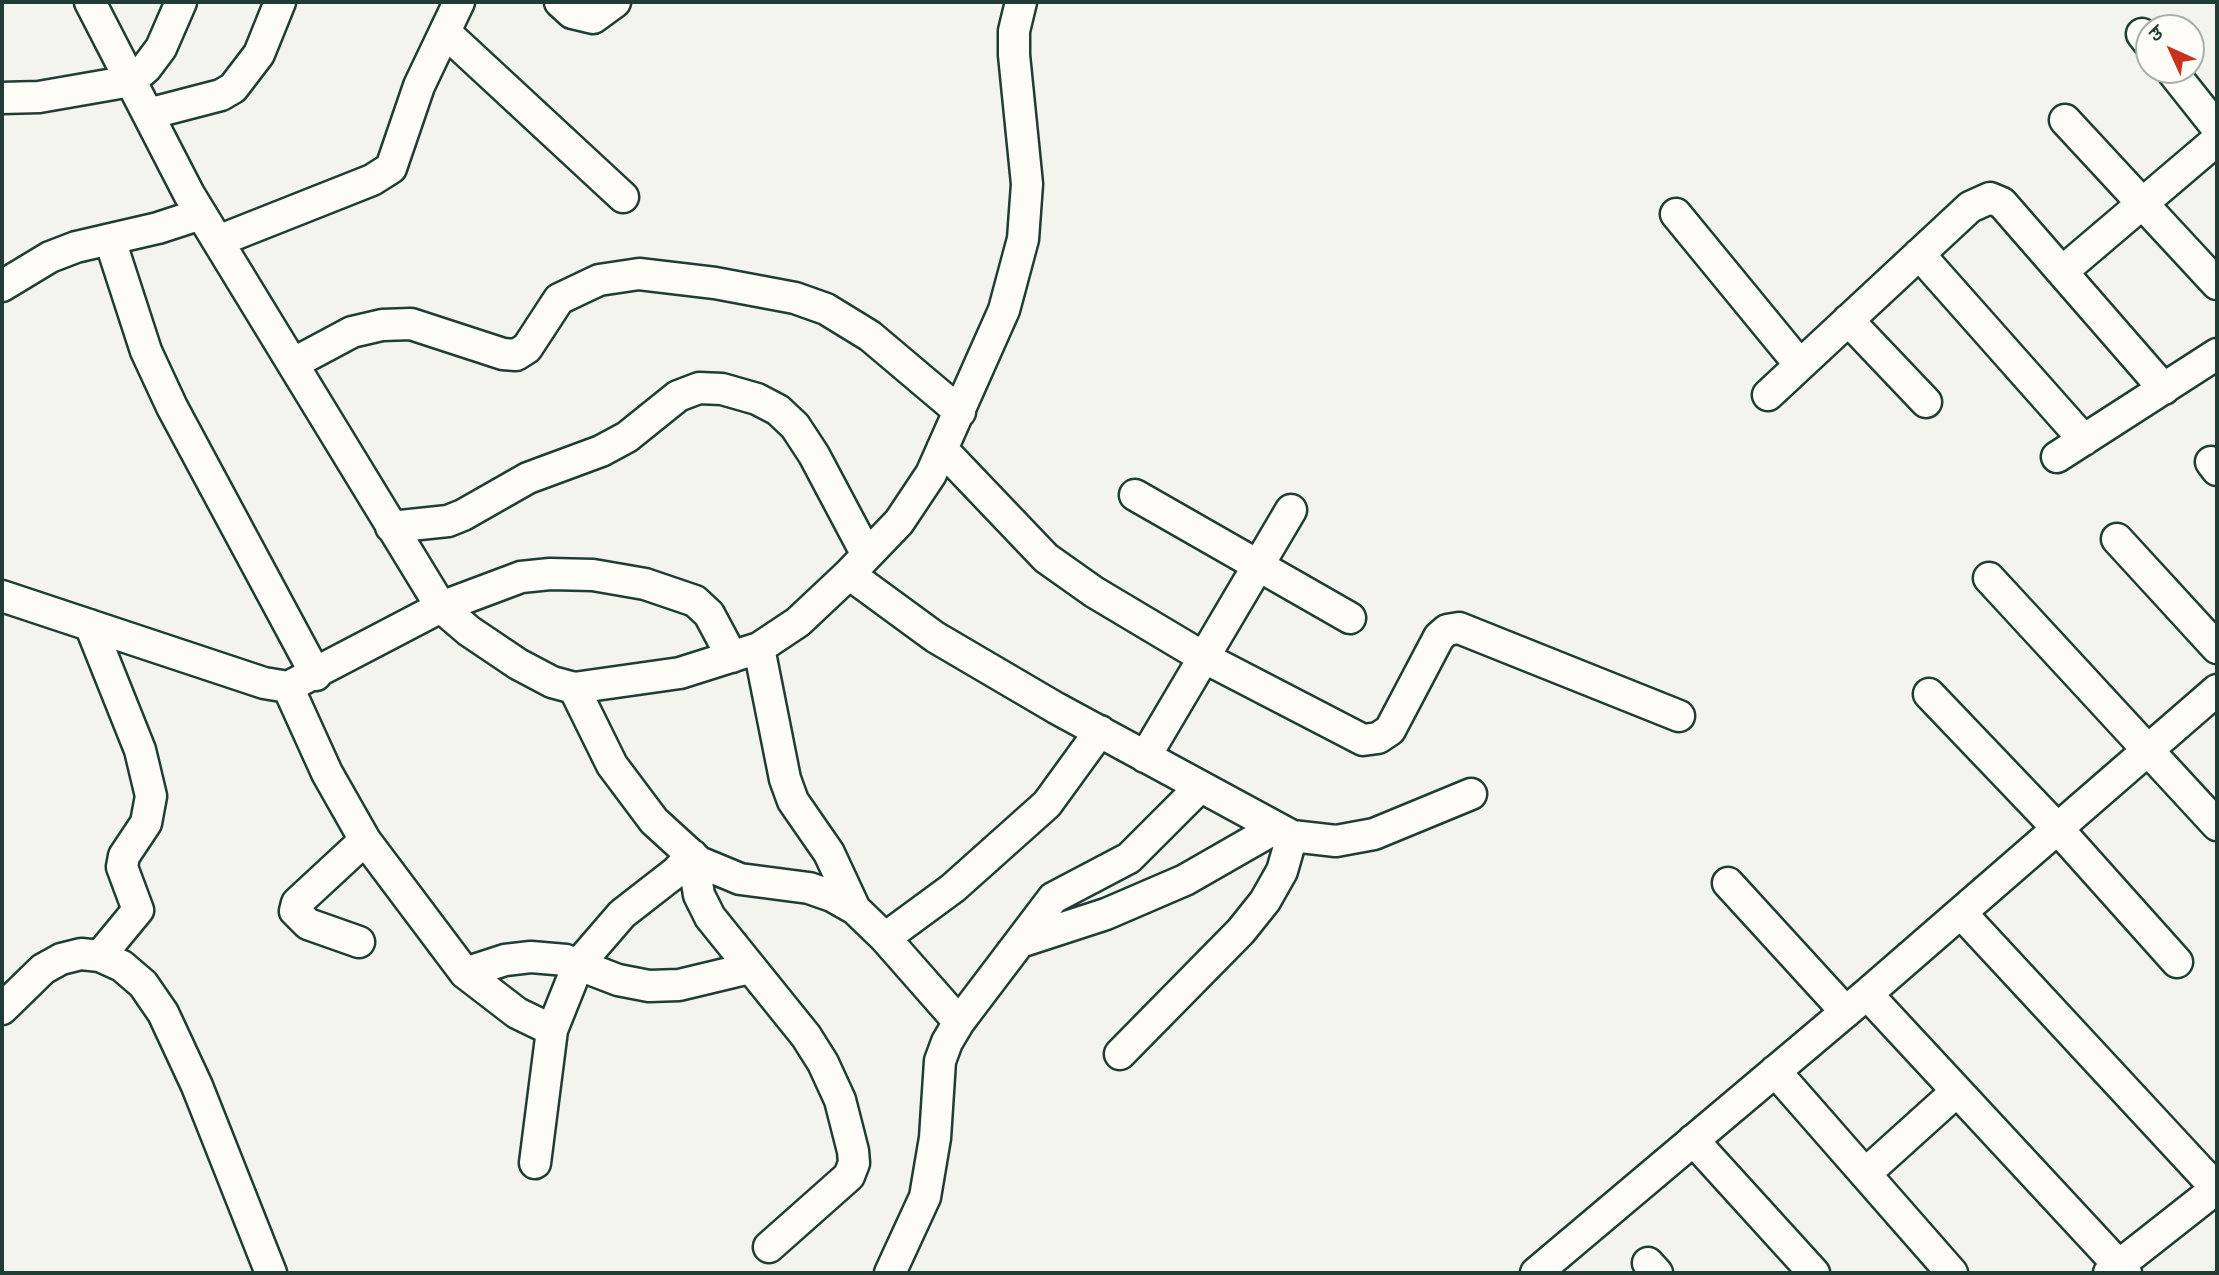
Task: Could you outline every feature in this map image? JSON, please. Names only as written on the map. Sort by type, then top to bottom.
[{"type":"street","points":[[90,2],[201,214],[441,607],[469,631],[519,664],[552,682],[574,688],[606,686],[680,673],[745,652],[798,622],[899,522],[931,474],[1004,310],[1023,239],[1027,184],[1014,55],[1014,31],[1021,2]]},
{"type":"street","points":[[2,98],[39,97],[131,81],[146,68],[161,48],[181,2]]},
{"type":"street","points":[[148,114],[221,95],[233,88],[259,54],[280,2]]},
{"type":"street","points":[[560,2],[572,13],[593,18],[615,2]]},
{"type":"street","points":[[218,240],[372,180],[391,168],[447,14],[623,197]]},
{"type":"street","points":[[2182,84],[2217,128]]},
{"type":"street","points":[[2065,120],[2217,284]]},
{"type":"street","points":[[2063,271],[2217,139]]},
{"type":"street","points":[[1768,395],[1970,207],[1990,198],[2001,203],[2063,271],[2164,389]]},
{"type":"street","points":[[2,286],[50,257],[76,247],[201,214]]},
{"type":"street","points":[[1676,214],[1800,365]]},
{"type":"street","points":[[110,240],[151,362],[316,675]]},
{"type":"street","points":[[1919,254],[2084,440]]},
{"type":"street","points":[[293,363],[352,332],[382,324],[411,324],[503,354],[516,355],[527,348],[559,299],[599,281],[639,274],[715,282],[795,298],[827,309],[870,336],[960,412]]},
{"type":"street","points":[[1848,320],[1926,402]]},
{"type":"street","points":[[2057,457],[2217,354]]},
{"type":"street","points":[[391,527],[448,521],[463,515],[528,478],[619,442],[678,396],[699,388],[722,389],[757,399],[778,410],[795,426],[814,455],[858,565],[935,637],[1283,833],[1336,841],[1374,834],[1471,794]]},
{"type":"street","points":[[942,449],[1046,558],[1094,593],[1203,657],[1363,740],[1378,738],[1391,730],[1439,637],[1447,630],[1459,628],[1679,716]]},
{"type":"street","points":[[1136,495],[1257,567],[1350,618]]},
{"type":"street","points":[[1145,757],[1291,510]]},
{"type":"street","points":[[2117,539],[2217,648]]},
{"type":"street","points":[[2,596],[264,683],[288,687],[316,675],[441,607],[521,577],[550,574],[593,575],[673,591],[695,601],[745,652],[793,801],[829,853],[855,909]]},
{"type":"street","points":[[1989,578],[2150,749],[2217,825]]},
{"type":"street","points":[[90,625],[140,750],[151,796],[146,823],[124,856],[122,867],[138,910],[100,956]]},
{"type":"street","points":[[288,687],[327,773],[365,840],[465,973],[517,1013],[552,1030]]},
{"type":"street","points":[[574,688],[612,765],[654,821],[696,859],[740,879],[809,888],[832,896],[855,909],[885,938],[959,1023]]},
{"type":"street","points":[[1536,1273],[1856,1003],[2217,691]]},
{"type":"street","points":[[1929,694],[2057,829],[2177,962]]},
{"type":"street","points":[[885,938],[953,888],[1047,804],[1100,732]]},
{"type":"street","points":[[890,1273],[925,1197],[935,1138],[940,1061],[947,1042],[959,1023],[1053,898],[1129,858],[1200,788]]},
{"type":"street","points":[[1020,942],[1106,914],[1283,833]]},
{"type":"street","points":[[1120,1054],[1241,931],[1265,901],[1282,871],[1283,833]]},
{"type":"street","points":[[359,943],[308,924],[295,911],[297,903],[365,840]]},
{"type":"street","points":[[535,1163],[552,1030],[578,965],[622,914],[696,859]]},
{"type":"street","points":[[696,859],[699,895],[710,917],[806,1036],[823,1063],[839,1100],[853,1150],[854,1163],[849,1176],[769,1247]]},
{"type":"street","points":[[1728,883],[1856,1003],[1957,1091],[2118,1271],[2217,1189],[1961,913]]},
{"type":"street","points":[[2,1010],[43,969],[61,959],[81,954],[100,956],[122,966],[143,984],[163,1013],[197,1086],[271,1273]]},
{"type":"street","points":[[465,973],[505,960],[531,957],[578,965],[618,980],[649,986],[679,985],[750,968]]},
{"type":"street","points":[[1774,1072],[1952,1273]]},
{"type":"street","points":[[1865,1174],[1957,1091]]},
{"type":"street","points":[[1693,1140],[1814,1273]]}]
